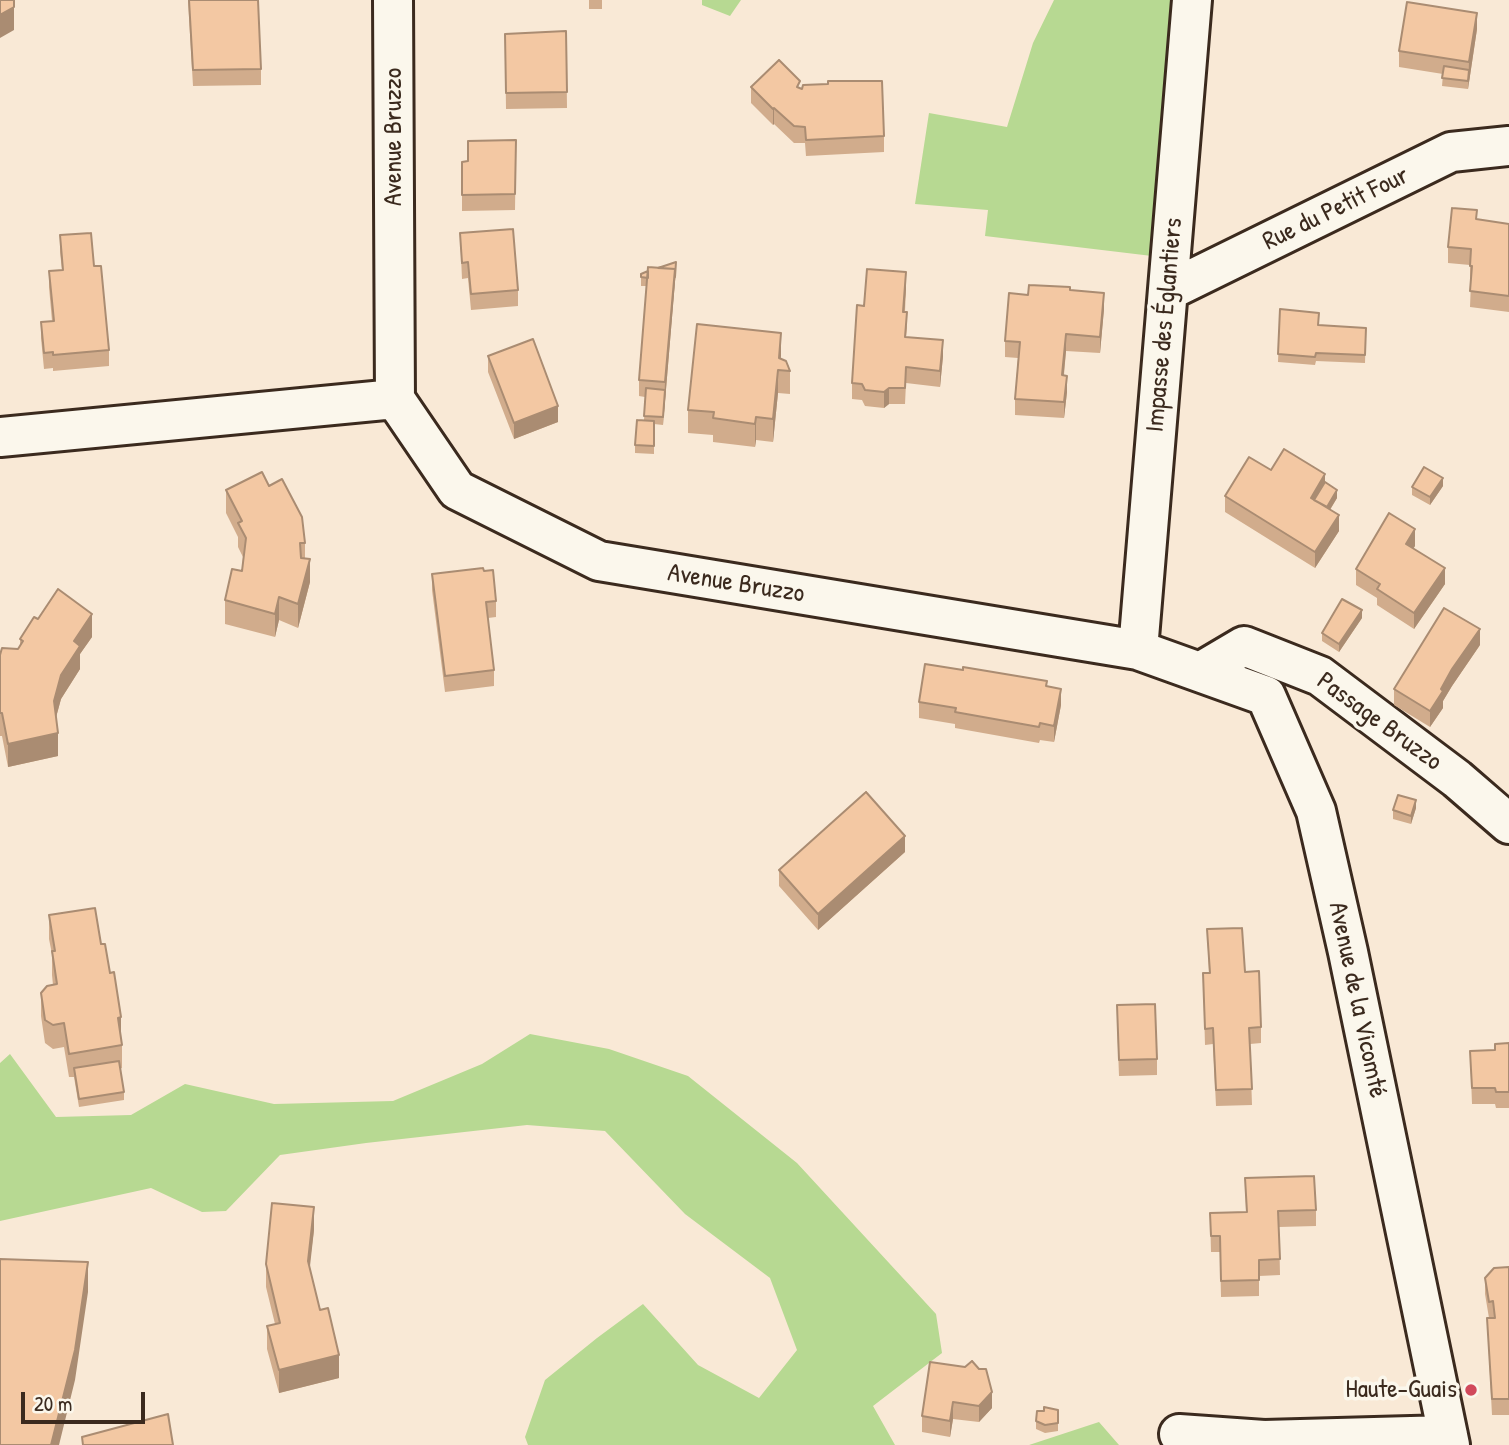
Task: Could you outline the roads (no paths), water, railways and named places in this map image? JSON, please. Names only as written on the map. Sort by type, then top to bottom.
[{"type":"street","name":"Avenue Bruzzo","points":[[393,0],[395,399],[457,490],[600,562],[1138,650]]},
{"type":"street","name":"Impasse des Églantiers","points":[[1138,650],[1192,0]]},
{"type":"street","name":"Rue du Petit Four","points":[[1168,291],[1451,152],[1509,146]]},
{"type":"street","points":[[0,437],[395,399]]},
{"type":"street","name":"Passage Bruzzo","points":[[1200,672],[1244,646],[1320,676],[1457,779],[1509,824]]},
{"type":"street","name":"Avenue de la Vicomté","points":[[1138,650],[1266,696],[1316,811],[1348,952],[1449,1440]]},
{"type":"street","points":[[1179,1434],[1264,1440],[1449,1440]]},
{"type":"place","name":"Haute-Guais","points":[[1471,1390]]}]
